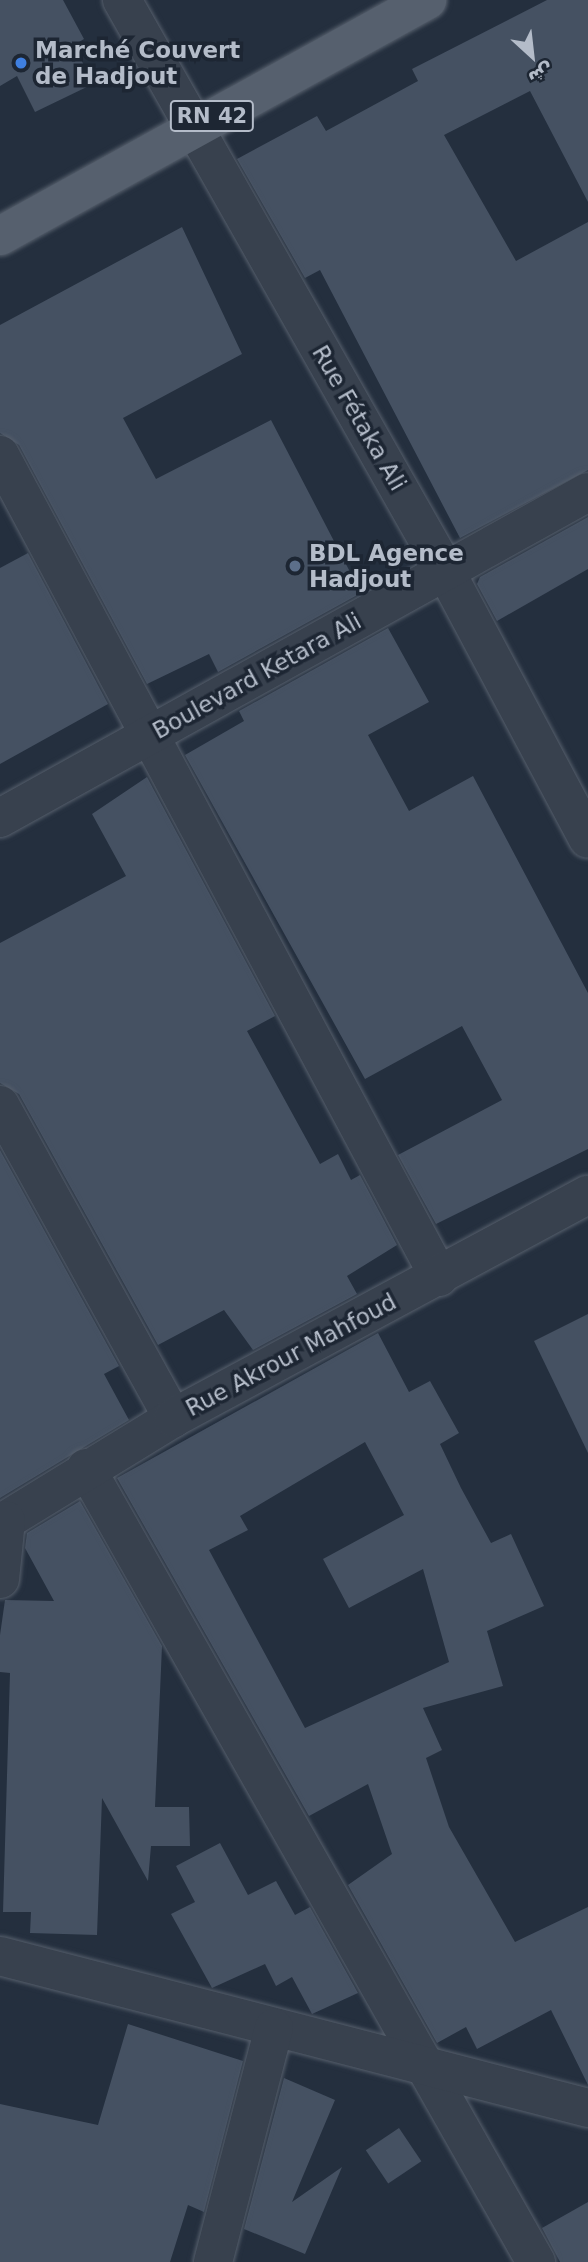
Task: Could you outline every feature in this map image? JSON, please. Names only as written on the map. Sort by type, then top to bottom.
[{"type":"main road","name":"RN 42","points":[[0,236],[194,125],[427,0]]},
{"type":"street","name":"Rue Fétaka Ali","points":[[122,0],[446,572],[588,839]]},
{"type":"street","points":[[0,455],[153,733],[439,1277]]},
{"type":"street","name":"Boulevard Ketara Ali","points":[[0,818],[588,492]]},
{"type":"street","points":[[0,1105],[173,1418]]},
{"type":"street","name":"Rue Akrour Mahfoud","points":[[3,1522],[86,1468],[173,1418],[588,1195]]},
{"type":"street","points":[[86,1468],[427,2062],[537,2262]]},
{"type":"street","points":[[0,1578],[3,1522]]},
{"type":"street","points":[[0,1956],[274,2028],[427,2062],[588,2108]]},
{"type":"street","points":[[213,2262],[274,2028]]},
{"type":"building","name":"Marché Couvert de Hadjout","points":[[0,0],[63,0],[84,39],[74,45],[93,84],[35,112],[17,76],[0,86]]},
{"type":"building","points":[[547,0],[588,0],[588,202],[530,91],[444,135],[516,261],[588,222],[588,470],[460,538],[320,270],[305,278],[237,159],[317,116],[326,131],[418,81],[412,69]]},
{"type":"building","points":[[182,227],[242,354],[123,418],[156,479],[271,420],[361,593],[218,672],[209,654],[147,684],[19,445],[0,433],[0,325]]},
{"type":"building","points":[[588,517],[588,569],[497,621],[477,584],[480,577]]},
{"type":"building","points":[[28,553],[108,704],[0,764],[0,568]]},
{"type":"building","points":[[388,628],[429,702],[368,735],[409,811],[473,776],[588,993],[588,1149],[436,1224],[398,1155],[502,1100],[462,1026],[365,1079],[185,755],[244,721],[239,711]]},
{"type":"building","points":[[147,777],[275,1016],[247,1031],[320,1164],[338,1154],[351,1180],[360,1175],[397,1245],[347,1276],[357,1294],[253,1350],[224,1310],[158,1345],[19,1094],[0,1083],[0,943],[126,876],[92,814]]},
{"type":"building","points":[[0,1150],[119,1366],[104,1374],[129,1420],[0,1498]]},
{"type":"building","points":[[588,1314],[588,1453],[534,1341]]},
{"type":"building","points":[[378,1333],[409,1392],[430,1381],[459,1433],[440,1444],[461,1488],[491,1543],[511,1534],[544,1606],[487,1631],[503,1686],[423,1708],[442,1750],[426,1758],[449,1827],[515,1942],[588,1907],[588,2085],[551,2010],[477,2049],[466,2027],[437,2043],[348,1885],[392,1854],[368,1784],[309,1816],[117,1478]],"holes":[[[365,1442],[404,1515],[323,1559],[349,1608],[423,1569],[449,1662],[305,1728],[209,1550],[248,1530],[240,1516]]]},
{"type":"building","points":[[80,1501],[162,1646],[155,1807],[189,1807],[190,1846],[151,1846],[148,1881],[102,1798],[97,1935],[30,1933],[31,1912],[3,1912],[10,1673],[0,1672],[0,1635],[5,1600],[54,1601],[25,1548],[27,1533]]},
{"type":"building","points":[[220,1843],[248,1895],[276,1881],[295,1915],[310,1907],[358,1993],[312,2014],[292,1977],[276,1986],[265,1964],[212,1988],[171,1914],[195,1902],[176,1866]]},
{"type":"building","points":[[128,2024],[243,2061],[204,2212],[188,2205],[170,2262],[0,2262],[0,2104],[98,2125]]},
{"type":"building","points":[[284,2078],[335,2100],[292,2202],[342,2167],[305,2254],[244,2229]]},
{"type":"building","points":[[399,2128],[421,2161],[388,2184],[366,2150]]},
{"type":"building","points":[[588,2202],[588,2262],[560,2262],[542,2228]]},
{"type":"place","name":"Marché Couvert de Hadjout","points":[[21,63]]},
{"type":"place","name":"BDL Agence Hadjout","points":[[295,566]]}]
